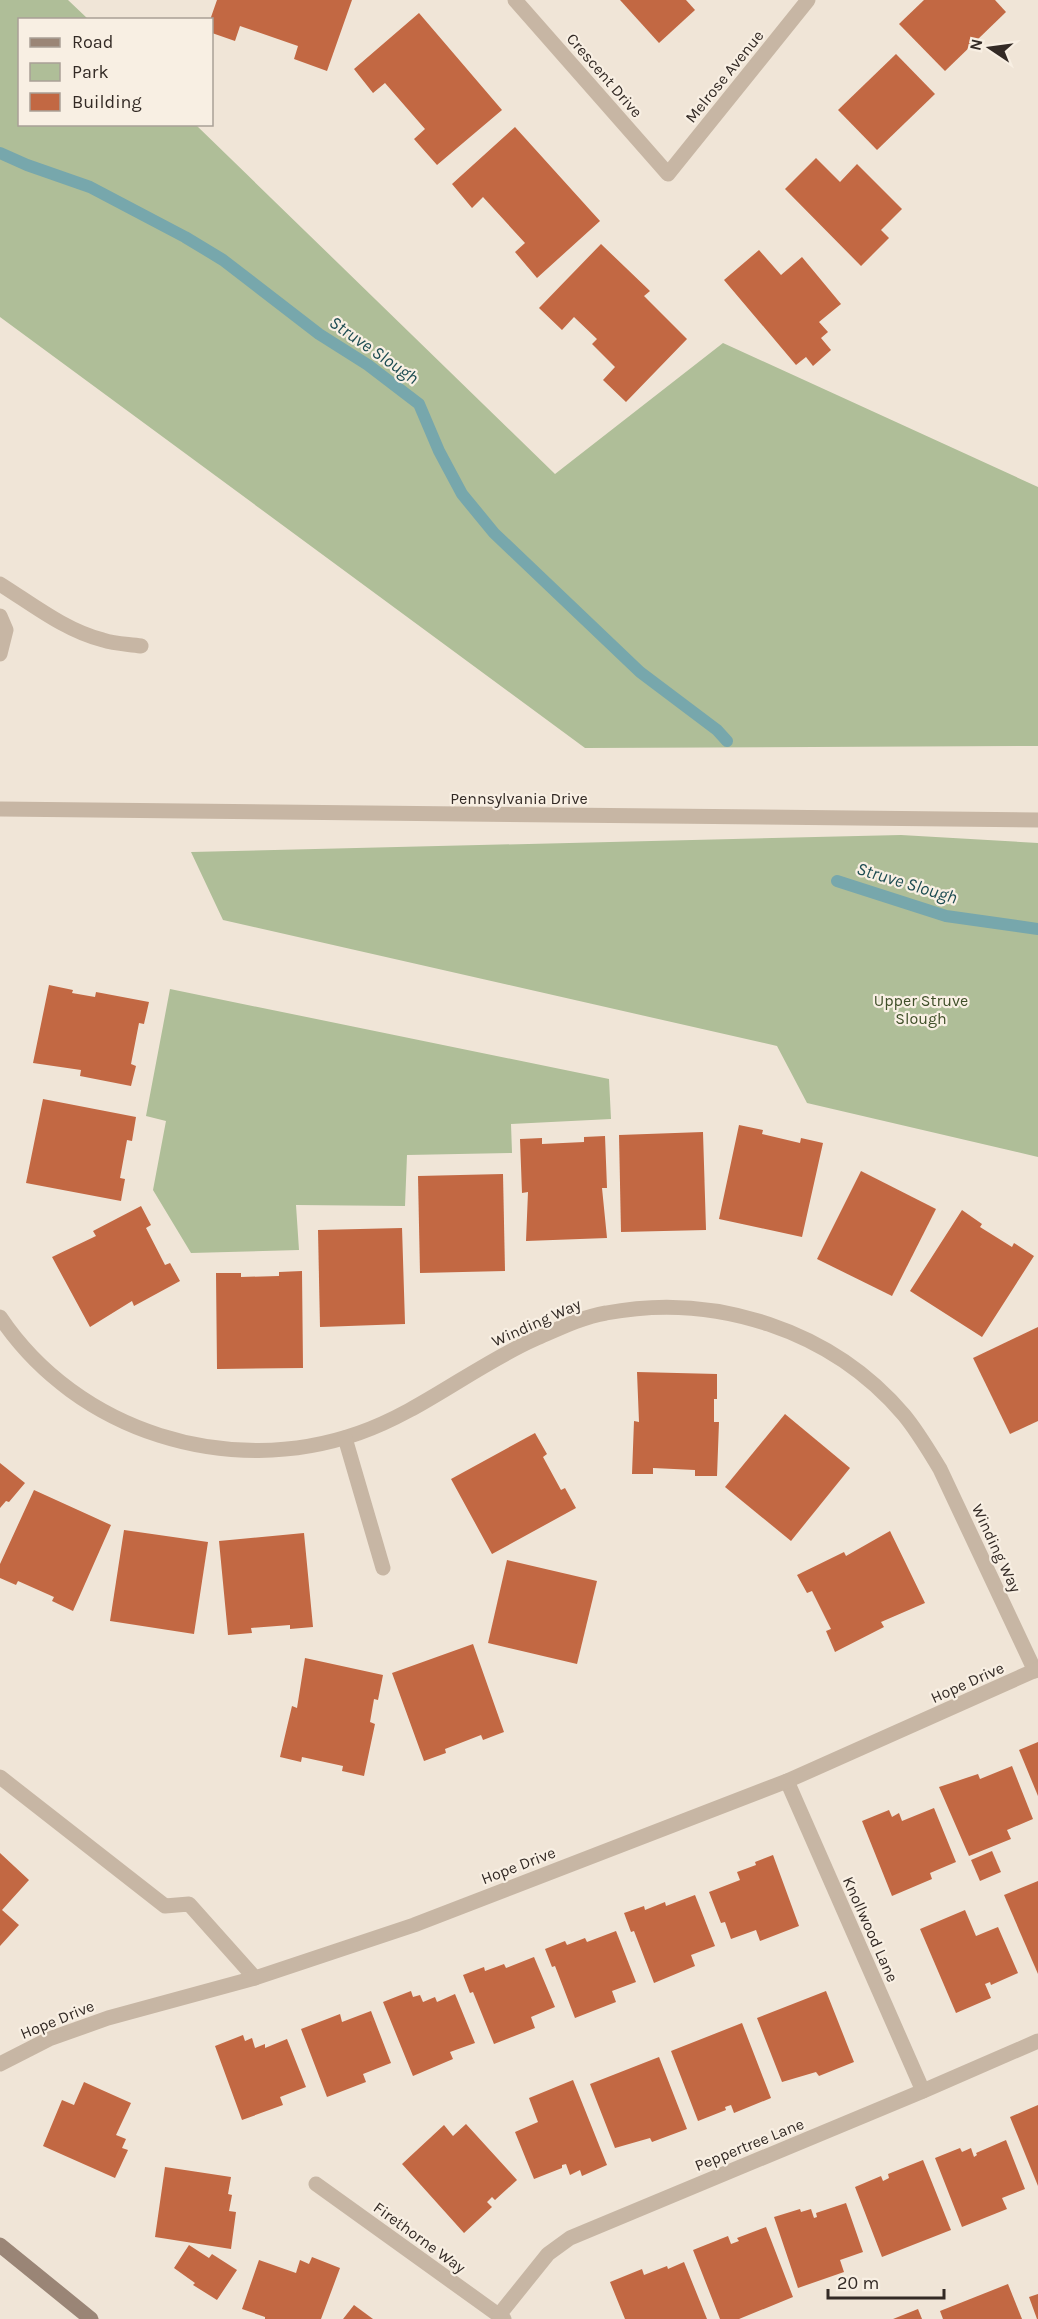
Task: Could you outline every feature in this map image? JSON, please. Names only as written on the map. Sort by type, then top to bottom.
[{"type":"main road","points":[[0,2245],[91,2319]]},
{"type":"street","name":"Crescent Drive","points":[[514,0],[668,174]]},
{"type":"street","name":"Melrose Avenue","points":[[668,174],[808,0]]},
{"type":"street","points":[[0,584],[90,636],[104,641],[141,646]]},
{"type":"street","points":[[0,616],[6,630],[0,654]]},
{"type":"street","name":"Pennsylvania Drive","points":[[0,809],[1038,820]]},
{"type":"street","name":"Winding Way","points":[[0,1317],[32,1358],[56,1381],[102,1411],[136,1428],[194,1445],[221,1449],[288,1449],[345,1438],[382,1423],[533,1340],[571,1323],[604,1313],[665,1306],[711,1309],[751,1318],[814,1344],[841,1360],[874,1385],[904,1415],[940,1469],[1036,1670]]},
{"type":"street","points":[[345,1438],[383,1568]]},
{"type":"street","name":"Hope Drive","points":[[0,2064],[49,2038],[108,2018],[255,1978],[414,1925],[787,1781],[1036,1670]]},
{"type":"street","points":[[0,1777],[165,1906],[189,1904],[255,1978]]},
{"type":"street","name":"Knollwood Lane","points":[[787,1781],[923,2091]]},
{"type":"street","name":"Peppertree Lane","points":[[501,2317],[548,2254],[570,2238],[1038,2041]]},
{"type":"street","name":"Firethorne Way","points":[[316,2184],[501,2317]]},
{"type":"green space","points":[[0,0],[68,0],[87,18],[18,18],[18,126],[197,126],[555,474],[723,343],[1038,487],[1038,746],[585,748],[0,317]]},
{"type":"green space","name":"Upper Struve Slough","points":[[901,835],[1038,843],[1038,1157],[807,1103],[777,1046],[223,920],[191,852]]},
{"type":"green space","points":[[170,989],[609,1079],[611,1119],[511,1124],[512,1153],[407,1155],[405,1206],[296,1205],[299,1250],[191,1253],[153,1190],[166,1121],[146,1116]]},
{"type":"building","points":[[217,0],[352,0],[327,71],[294,59],[298,46],[240,26],[235,41],[213,33],[213,18],[211,18]]},
{"type":"building","points":[[620,0],[686,0],[695,10],[659,43]]},
{"type":"building","points":[[924,0],[995,0],[1006,12],[945,71],[899,24]]},
{"type":"building","points":[[419,13],[502,110],[437,165],[414,139],[425,129],[385,83],[373,93],[354,69]]},
{"type":"building","points":[[896,54],[935,94],[877,150],[838,110]]},
{"type":"building","points":[[515,127],[600,221],[537,278],[515,252],[525,243],[483,197],[472,208],[452,184]]},
{"type":"building","points":[[816,158],[840,182],[857,164],[902,209],[881,230],[889,238],[861,266],[785,189]]},
{"type":"building","points":[[601,244],[650,291],[644,296],[687,339],[626,402],[603,380],[615,367],[592,344],[597,339],[574,317],[562,330],[539,308]]},
{"type":"building","points":[[759,250],[781,275],[802,257],[841,304],[819,322],[828,332],[821,338],[831,350],[813,366],[806,357],[796,365],[724,280]]},
{"type":"building","points":[[49,985],[73,990],[72,993],[95,997],[96,992],[149,1002],[144,1024],[139,1023],[131,1064],[136,1066],[131,1086],[80,1076],[81,1070],[33,1063]]},
{"type":"building","points":[[43,1099],[136,1117],[132,1141],[127,1140],[120,1178],[125,1179],[121,1201],[26,1183]]},
{"type":"building","points":[[739,1125],[763,1130],[762,1134],[800,1143],[801,1138],[823,1143],[802,1237],[719,1219]]},
{"type":"building","points":[[703,1132],[706,1230],[621,1232],[619,1135]]},
{"type":"building","points":[[605,1136],[607,1188],[602,1188],[607,1238],[526,1241],[528,1192],[522,1193],[520,1139],[542,1138],[542,1144],[584,1142],[584,1137]]},
{"type":"building","points":[[861,1171],[936,1209],[892,1296],[817,1259]]},
{"type":"building","points":[[503,1174],[505,1271],[420,1273],[418,1176]]},
{"type":"building","points":[[141,1206],[151,1225],[146,1228],[165,1265],[170,1263],[180,1281],[134,1306],[132,1301],[90,1327],[52,1257],[96,1236],[93,1231]]},
{"type":"building","points":[[962,1210],[982,1224],[980,1227],[1012,1247],[1014,1243],[1034,1256],[982,1337],[910,1291]]},
{"type":"building","points":[[402,1228],[405,1324],[320,1327],[318,1230]]},
{"type":"building","points":[[302,1271],[303,1368],[217,1369],[216,1273],[241,1273],[241,1277],[279,1276],[279,1272]]},
{"type":"building","points":[[1038,1327],[1038,1421],[1010,1434],[973,1358]]},
{"type":"building","points":[[637,1372],[717,1374],[714,1422],[719,1422],[717,1476],[695,1476],[695,1470],[653,1468],[653,1474],[632,1474],[634,1421],[639,1422]]},
{"type":"building","points":[[785,1414],[850,1468],[791,1541],[725,1487]]},
{"type":"building","points":[[535,1433],[547,1454],[543,1457],[561,1490],[565,1488],[576,1508],[492,1554],[451,1479]]},
{"type":"building","points":[[0,1463],[25,1483],[9,1502],[6,1501],[0,1508]]},
{"type":"building","points":[[34,1490],[111,1525],[73,1611],[52,1601],[54,1597],[18,1581],[16,1585],[0,1578],[0,1564]]},
{"type":"building","points":[[124,1530],[208,1542],[194,1634],[110,1621]]},
{"type":"building","points":[[890,1531],[925,1603],[881,1622],[884,1627],[835,1652],[826,1631],[831,1629],[812,1591],[807,1593],[797,1575],[844,1552],[846,1556]]},
{"type":"building","points":[[304,1533],[313,1627],[290,1629],[290,1625],[251,1628],[252,1633],[228,1635],[219,1541]]},
{"type":"building","points":[[507,1560],[597,1581],[577,1664],[488,1643]]},
{"type":"building","points":[[473,1644],[504,1732],[483,1740],[481,1735],[445,1749],[446,1753],[424,1761],[392,1673]]},
{"type":"building","points":[[305,1658],[383,1675],[378,1700],[374,1699],[370,1722],[375,1724],[364,1776],[342,1771],[343,1766],[302,1757],[301,1762],[280,1757],[292,1706],[297,1708]]},
{"type":"building","points":[[1038,1742],[1038,1796],[1019,1750]]},
{"type":"building","points":[[1012,1766],[1033,1819],[1007,1830],[1011,1839],[969,1856],[939,1787],[978,1774],[980,1779]]},
{"type":"building","points":[[934,1808],[956,1862],[930,1873],[932,1879],[892,1896],[862,1821],[889,1810],[892,1817],[899,1813],[902,1821]]},
{"type":"building","points":[[992,1851],[1001,1872],[980,1881],[971,1860]]},
{"type":"building","points":[[0,1853],[29,1880],[2,1910],[19,1925],[0,1946]]},
{"type":"building","points":[[773,1855],[799,1926],[760,1941],[756,1930],[731,1939],[725,1922],[721,1923],[709,1892],[740,1880],[737,1872]]},
{"type":"building","points":[[1038,1881],[1038,1974],[1004,1895]]},
{"type":"building","points":[[695,1895],[715,1946],[691,1955],[695,1966],[654,1983],[634,1931],[631,1932],[624,1913],[644,1906],[645,1910],[665,1902],[666,1906]]},
{"type":"building","points":[[965,1910],[976,1936],[998,1927],[1018,1973],[991,1985],[990,1982],[985,1984],[991,1998],[956,2013],[920,1929]]},
{"type":"building","points":[[616,1931],[636,1982],[612,1991],[616,2002],[575,2018],[555,1966],[552,1967],[545,1949],[565,1941],[567,1945],[585,1938],[587,1942]]},
{"type":"building","points":[[534,1957],[555,2007],[531,2017],[535,2028],[494,2044],[473,1992],[470,1993],[463,1975],[484,1967],[485,1971],[504,1964],[506,1968]]},
{"type":"building","points":[[411,1991],[413,1997],[420,1995],[423,2002],[435,1997],[437,2002],[455,1994],[475,2043],[450,2052],[453,2059],[413,2076],[383,2002]]},
{"type":"building","points":[[826,1991],[854,2062],[819,2076],[816,2072],[782,2082],[757,2018]]},
{"type":"building","points":[[371,2011],[391,2063],[363,2074],[366,2082],[327,2097],[301,2029],[340,2014],[342,2022]]},
{"type":"building","points":[[742,2023],[771,2098],[734,2113],[731,2105],[725,2107],[726,2110],[698,2121],[671,2051]]},
{"type":"building","points":[[243,2035],[245,2041],[252,2038],[255,2048],[265,2044],[265,2048],[287,2039],[306,2087],[280,2097],[283,2105],[242,2120],[215,2046]]},
{"type":"building","points":[[659,2057],[687,2129],[652,2142],[650,2138],[615,2148],[590,2084]]},
{"type":"building","points":[[573,2080],[607,2165],[582,2176],[580,2170],[570,2175],[566,2164],[562,2165],[562,2168],[534,2179],[515,2132],[538,2122],[529,2098]]},
{"type":"building","points":[[84,2082],[131,2103],[116,2135],[126,2139],[122,2148],[128,2150],[115,2178],[43,2146],[62,2100],[74,2105]]},
{"type":"building","points":[[1038,2105],[1038,2186],[1010,2117]]},
{"type":"building","points":[[466,2124],[517,2180],[495,2200],[492,2197],[487,2202],[492,2207],[464,2233],[402,2164],[444,2125],[453,2136]]},
{"type":"building","points":[[1006,2140],[1025,2189],[1002,2198],[1007,2209],[962,2227],[935,2158],[960,2148],[962,2152],[971,2148],[974,2157],[976,2153]]},
{"type":"building","points":[[923,2160],[951,2230],[882,2257],[855,2187],[881,2176],[883,2181],[889,2178],[888,2174]]},
{"type":"building","points":[[165,2167],[231,2177],[228,2194],[232,2195],[229,2211],[236,2212],[231,2249],[155,2237]]},
{"type":"building","points":[[846,2203],[863,2252],[840,2260],[844,2272],[798,2288],[774,2217],[800,2209],[801,2212],[811,2209],[814,2218],[817,2217],[816,2213]]},
{"type":"building","points":[[766,2227],[793,2297],[739,2319],[720,2319],[693,2250],[728,2236],[731,2244],[739,2241],[737,2238]]},
{"type":"building","points":[[189,2245],[209,2258],[212,2254],[237,2270],[217,2300],[193,2285],[195,2283],[174,2268]]},
{"type":"building","points":[[312,2257],[340,2268],[321,2319],[265,2319],[265,2317],[242,2309],[259,2260],[296,2273],[300,2260],[309,2264]]},
{"type":"building","points":[[684,2262],[707,2319],[625,2319],[610,2282],[642,2269],[644,2275]]},
{"type":"building","points":[[1008,2284],[1022,2319],[943,2319],[940,2311]]},
{"type":"building","points":[[1038,2294],[1038,2319],[1037,2319],[1029,2297]]},
{"type":"building","points":[[354,2305],[373,2319],[343,2319]]},
{"type":"building","points":[[918,2309],[922,2319],[893,2319]]},
{"type":"waterway","name":"Struve Slough","points":[[0,153],[90,187],[185,237],[223,260],[319,334],[368,365],[419,404],[439,451],[462,494],[494,533],[640,672],[717,730],[727,741]]},
{"type":"waterway","name":"Struve Slough","points":[[837,881],[946,916],[1038,929]]}]
